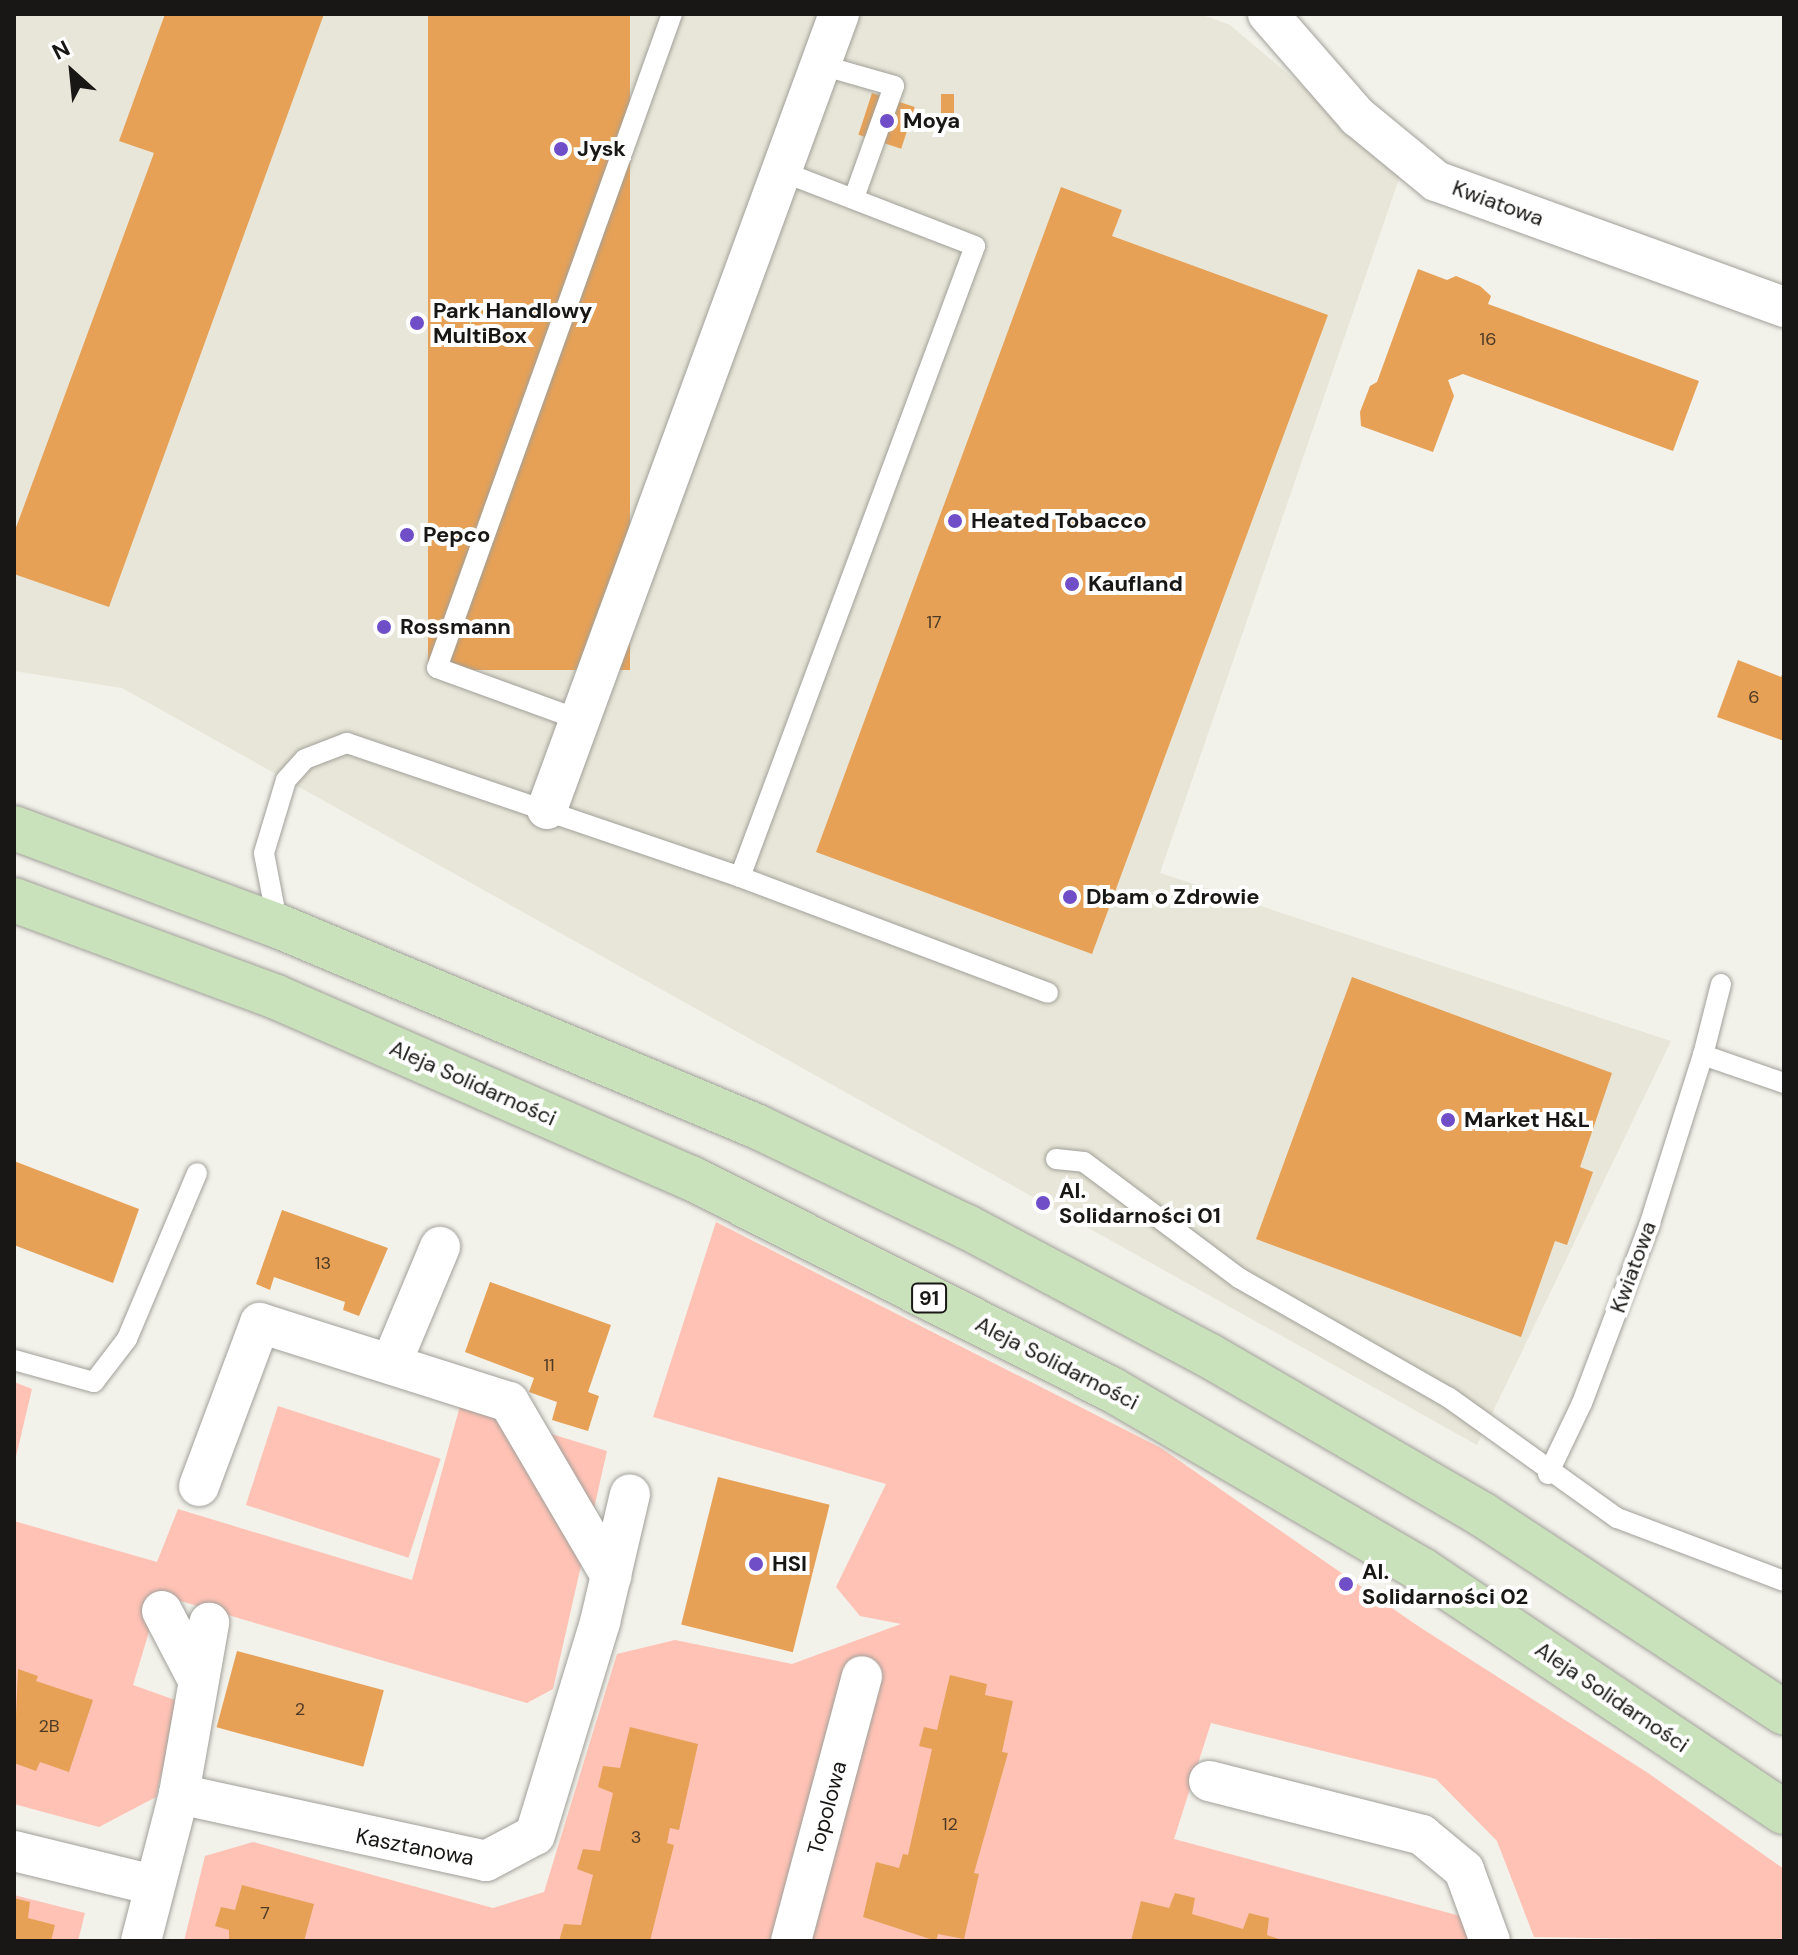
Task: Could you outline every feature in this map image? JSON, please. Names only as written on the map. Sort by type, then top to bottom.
[{"type":"main road","points":[[14,828],[278,926],[758,1127],[967,1227],[1210,1356],[1483,1515],[1784,1713]]},
{"type":"main road","name":"Aleja Solidarności","points":[[14,900],[276,997],[691,1178],[1111,1389],[1422,1570],[1784,1812]]},
{"type":"street","points":[[547,809],[839,14]]},
{"type":"street","name":"Kwiatowa","points":[[1268,14],[1358,117],[1436,181],[1784,307]]},
{"type":"street","points":[[391,1364],[440,1247]]},
{"type":"street","points":[[199,1486],[260,1323],[509,1402],[611,1576]]},
{"type":"street","name":"Kasztanowa","points":[[179,1794],[486,1861],[535,1835],[611,1576],[630,1494]]},
{"type":"street","points":[[162,1611],[198,1680]]},
{"type":"street","points":[[141,1941],[179,1794],[209,1623]]},
{"type":"street","name":"Topolowa","points":[[791,1941],[862,1676]]},
{"type":"street","points":[[1209,1781],[1422,1835],[1464,1870],[1490,1941]]},
{"type":"street","points":[[14,1851],[154,1885]]},
{"type":"lane","points":[[580,720],[437,668],[672,14]]},
{"type":"lane","points":[[821,65],[894,86],[854,198]]},
{"type":"lane","points":[[740,877],[975,246],[781,171]]},
{"type":"lane","points":[[278,926],[264,853],[286,780],[305,759],[347,743],[740,877],[1048,993]]},
{"type":"lane","name":"Kwiatowa","points":[[1548,1474],[1582,1403],[1633,1270],[1703,1055],[1721,984]]},
{"type":"lane","points":[[1703,1055],[1784,1083]]},
{"type":"lane","points":[[1056,1159],[1084,1162],[1239,1278],[1448,1397],[1548,1474],[1617,1518],[1784,1581]]},
{"type":"lane","points":[[14,1360],[94,1382],[127,1339],[197,1173]]},
{"type":"shaded area","points":[[14,14],[1200,14],[1230,25],[1402,170],[1160,873],[1671,1041],[1477,1445],[122,688],[14,671]]},
{"type":"shaded area","points":[[716,1222],[1161,1448],[1418,1626],[1648,1773],[1784,1869],[1784,1941],[1534,1937],[1497,1841],[1436,1779],[1211,1723],[1174,1839],[1464,1917],[1470,1941],[184,1941],[205,1856],[253,1842],[493,1908],[544,1892],[617,1654],[675,1640],[792,1664],[901,1624],[860,1616],[836,1587],[886,1484],[653,1417]]},
{"type":"shaded area","points":[[14,1382],[32,1389],[14,1465]]},
{"type":"shaded area","points":[[278,1406],[441,1459],[408,1558],[246,1505]]},
{"type":"shaded area","points":[[460,1406],[607,1451],[553,1689],[527,1703],[160,1595],[133,1685],[178,1701],[156,1797],[99,1827],[14,1804],[14,1521],[157,1562],[178,1509],[412,1580]]},
{"type":"shaded area","points":[[14,1895],[85,1913],[78,1941],[14,1941]]},
{"type":"building","points":[[165,14],[324,14],[109,607],[14,574],[14,533],[154,153],[119,141]]},
{"type":"building","points":[[428,14],[630,14],[630,670],[428,670]]},
{"type":"building","name":"Moya","points":[[872,93],[915,107],[901,149],[858,135]]},
{"type":"building","points":[[941,94],[954,94],[954,122],[941,122]]},
{"type":"building","name":"Kaufland","points":[[1061,187],[1122,210],[1112,236],[1328,315],[1092,954],[816,852]]},
{"type":"building","points":[[1418,269],[1447,280],[1456,276],[1480,286],[1491,296],[1488,304],[1699,381],[1673,451],[1463,374],[1448,380],[1454,396],[1433,452],[1361,426],[1360,412],[1370,386],[1377,382]]},
{"type":"building","points":[[1738,660],[1781,677],[1784,670],[1784,741],[1717,717]]},
{"type":"building","name":"Market H&L","points":[[1352,977],[1612,1073],[1580,1167],[1593,1172],[1567,1245],[1555,1241],[1521,1337],[1256,1239]]},
{"type":"building","points":[[14,1161],[139,1209],[113,1283],[14,1245]]},
{"type":"building","points":[[282,1210],[388,1248],[359,1316],[343,1310],[345,1302],[274,1277],[270,1290],[256,1284]]},
{"type":"building","points":[[490,1282],[611,1325],[588,1392],[599,1396],[588,1431],[552,1420],[557,1402],[529,1392],[534,1378],[465,1352]]},
{"type":"building","name":"HSI","points":[[718,1477],[830,1505],[793,1652],[681,1624]]},
{"type":"building","points":[[237,1651],[384,1690],[363,1767],[217,1727]]},
{"type":"building","points":[[18,1669],[38,1676],[36,1681],[93,1700],[69,1772],[40,1762],[36,1771],[14,1763]]},
{"type":"building","points":[[950,1675],[987,1684],[985,1695],[1013,1701],[1002,1752],[1008,1753],[974,1873],[979,1874],[964,1939],[938,1934],[936,1941],[863,1917],[876,1862],[899,1868],[903,1854],[908,1855],[932,1749],[919,1746],[924,1727],[937,1730]]},
{"type":"building","points":[[630,1727],[698,1744],[679,1830],[670,1828],[667,1843],[674,1845],[650,1941],[559,1941],[564,1924],[581,1925],[593,1875],[577,1869],[583,1849],[600,1851],[613,1793],[598,1787],[603,1766],[620,1768]]},
{"type":"building","points":[[242,1885],[314,1904],[304,1941],[229,1941],[229,1930],[215,1926],[221,1907],[235,1910]]},
{"type":"building","points":[[1175,1893],[1195,1898],[1192,1914],[1243,1929],[1249,1913],[1269,1918],[1267,1935],[1285,1941],[1131,1941],[1141,1901],[1169,1908]]},
{"type":"building","points":[[14,1898],[30,1902],[28,1918],[55,1925],[51,1941],[14,1941]]},
{"type":"place","name":"Moya","points":[[887,121]]},
{"type":"place","name":"Jysk","points":[[561,149]]},
{"type":"place","name":"Park Handlowy MultiBox","points":[[417,323]]},
{"type":"place","name":"Heated Tobacco","points":[[955,521]]},
{"type":"place","name":"Pepco","points":[[407,535]]},
{"type":"place","name":"Kaufland","points":[[1072,584]]},
{"type":"place","name":"Rossmann","points":[[384,627]]},
{"type":"place","name":"Dbam o Zdrowie","points":[[1070,897]]},
{"type":"place","name":"Market H&L","points":[[1448,1120]]},
{"type":"place","name":"Al. Solidarności 01","points":[[1043,1203]]},
{"type":"place","name":"HSI","points":[[756,1564]]},
{"type":"place","name":"Al. Solidarności 02","points":[[1346,1584]]}]
